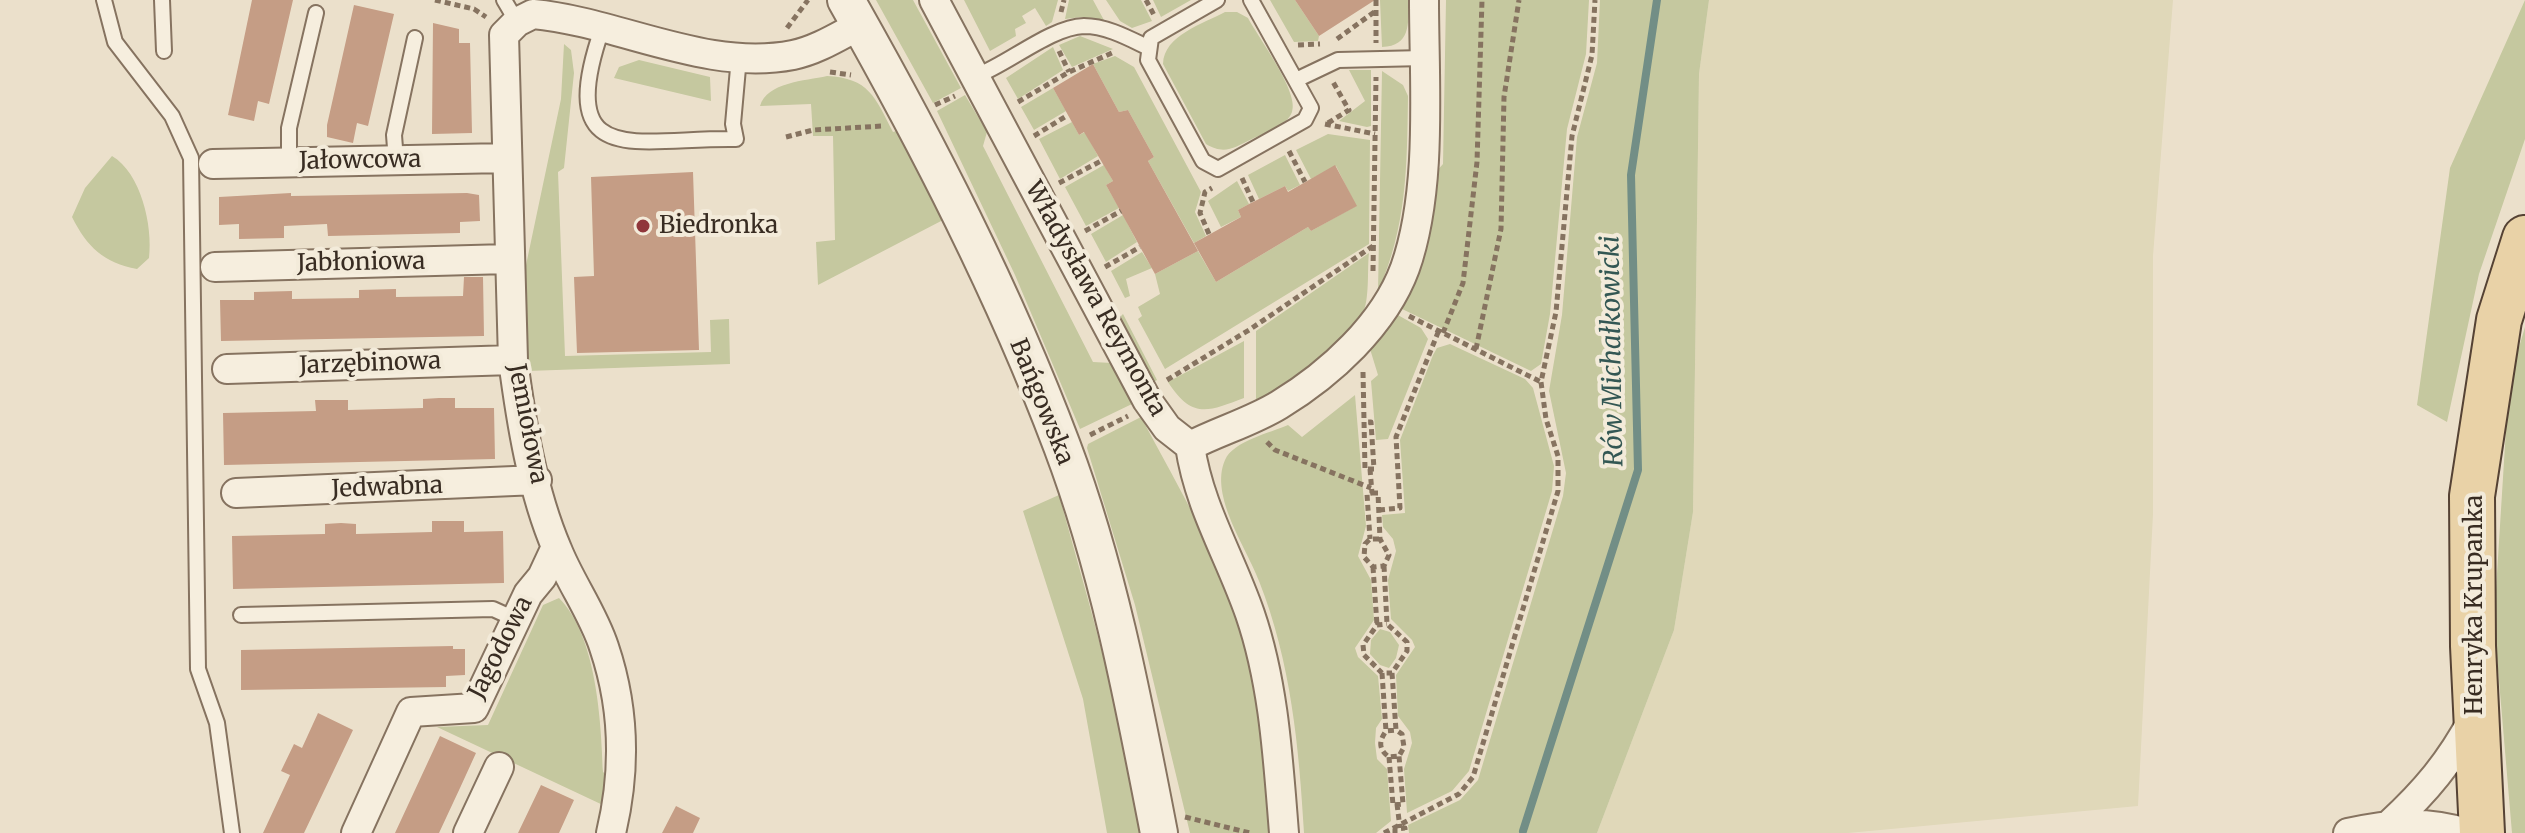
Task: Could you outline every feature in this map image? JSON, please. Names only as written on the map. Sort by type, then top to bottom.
[{"type":"main road","name":"Henryka Krupanka","points":[[2482,833],[2475,714],[2472,496],[2499,320],[2525,238]]},
{"type":"street","name":"Władysława Reymonta","points":[[934,0],[1147,400],[1167,428],[1190,446]]},
{"type":"street","points":[[1284,833],[1276,735],[1267,679],[1250,614],[1196,484],[1190,446],[1280,405],[1340,358],[1386,305],[1405,268],[1419,212],[1424,0]]},
{"type":"street","points":[[518,12],[739,57],[777,57],[809,51],[853,12]]},
{"type":"street","name":"Jemiołowa","points":[[518,12],[504,35],[513,360],[519,407],[556,547],[604,646],[622,721],[621,782],[611,833]]},
{"type":"street","name":"Bańgowska","points":[[853,12],[979,253],[1063,447],[1170,825]]},
{"type":"street","name":"Jałowcowa","points":[[213,164],[506,158]]},
{"type":"street","name":"Jabłoniowa","points":[[215,267],[508,259]]},
{"type":"street","name":"Jarzębinowa","points":[[227,369],[513,360]]},
{"type":"street","name":"Jedwabna","points":[[236,493],[537,480]]},
{"type":"street","name":"Jagodowa","points":[[356,833],[411,712],[474,708],[515,619],[556,547]]},
{"type":"street","points":[[2390,824],[2421,796],[2452,759],[2475,714]]},
{"type":"street","points":[[468,833],[499,767]]},
{"type":"street","points":[[2348,833],[2390,824],[2439,824],[2466,833]]},
{"type":"lane","points":[[104,0],[115,42],[172,116],[191,158],[198,669],[217,723],[232,833]]},
{"type":"lane","points":[[162,0],[164,51]]},
{"type":"lane","points":[[1217,0],[1151,38],[1148,60],[1203,161],[1218,169],[1305,120],[1311,108],[1251,0]]},
{"type":"lane","points":[[289,163],[289,128],[316,13]]},
{"type":"lane","points":[[976,76],[1059,32],[1084,26],[1117,33],[1149,48]]},
{"type":"lane","points":[[602,29],[585,100],[608,138],[630,143],[736,139],[733,124],[739,57]]},
{"type":"lane","points":[[396,161],[394,135],[415,38]]},
{"type":"lane","points":[[1296,80],[1338,60],[1424,58]]},
{"type":"lane","points":[[241,615],[493,609],[515,619]]},
{"type":"path","points":[[474,9],[475,0]]},
{"type":"path","points":[[1373,273],[1376,0]]},
{"type":"path","points":[[1379,510],[1400,508],[1396,437],[1463,283],[1477,162],[1482,0]]},
{"type":"path","points":[[1476,349],[1501,229],[1504,97],[1519,0]]},
{"type":"path","points":[[1384,833],[1459,794],[1473,777],[1558,491],[1558,456],[1546,419],[1541,382],[1556,312],[1572,136],[1592,55],[1595,0]]},
{"type":"path","points":[[1290,42],[1302,46],[1331,43],[1377,10]]},
{"type":"path","points":[[1015,104],[1069,72],[1114,53],[1126,60]]},
{"type":"path","points":[[826,72],[859,77]]},
{"type":"path","points":[[1328,123],[1349,110],[1332,82],[1339,77]]},
{"type":"path","points":[[1052,126],[1068,115]]},
{"type":"path","points":[[786,137],[813,130],[895,125]]},
{"type":"path","points":[[1084,170],[1101,161]]},
{"type":"path","points":[[1294,161],[1305,182]]},
{"type":"path","points":[[1198,178],[1205,192]]},
{"type":"path","points":[[1243,180],[1253,202]]},
{"type":"path","points":[[1104,221],[1121,211]]},
{"type":"path","points":[[1200,213],[1209,234]]},
{"type":"path","points":[[1164,381],[1249,330],[1374,245]]},
{"type":"path","points":[[1123,257],[1140,247]]},
{"type":"path","points":[[1424,324],[1541,382]]},
{"type":"path","points":[[1363,394],[1365,422],[1371,422],[1372,491]]},
{"type":"path","points":[[1093,434],[1137,411]]},
{"type":"path","points":[[1258,433],[1275,450],[1378,493],[1380,539],[1389,549],[1384,566],[1387,624],[1407,642],[1407,651],[1392,673],[1396,730],[1404,739],[1399,756],[1403,804],[1393,805],[1389,757],[1381,748],[1380,741],[1386,731],[1382,673],[1364,655],[1363,645],[1377,625],[1373,567],[1364,557],[1370,539],[1367,494],[1372,491]]},
{"type":"path","points":[[1370,539],[1380,539]]},
{"type":"path","points":[[1373,567],[1384,566]]},
{"type":"path","points":[[1377,625],[1387,624]]},
{"type":"path","points":[[1382,673],[1392,673]]},
{"type":"path","points":[[1386,731],[1396,730]]},
{"type":"path","points":[[1389,757],[1399,756]]},
{"type":"path","points":[[1397,804],[1398,828]]},
{"type":"path","points":[[1170,825],[1250,833]]},
{"type":"path","points":[[1398,828],[1405,828],[1405,833]]},
{"type":"shaded area","points":[[1709,0],[2173,0],[2153,256],[2153,514],[2138,806],[1848,833],[1597,833],[1674,630],[1693,512],[1699,74]]},
{"type":"green space","points":[[876,0],[913,0],[961,88],[933,103]]},
{"type":"green space","points":[[964,0],[1058,0],[1052,22],[1046,26],[1035,8],[1022,16],[1026,23],[1015,29],[1016,36],[990,51]]},
{"type":"green space","points":[[1069,0],[1093,0],[1105,22],[1081,17],[1065,19]]},
{"type":"green space","points":[[1106,0],[1141,0],[1152,21],[1132,28],[1120,21]]},
{"type":"green space","points":[[1153,0],[1191,0],[1161,17]]},
{"type":"green space","points":[[1270,0],[1295,0],[1319,36],[1318,41],[1294,42]]},
{"type":"green space","points":[[1380,0],[1409,0],[1406,32],[1398,43],[1391,46],[1382,47]]},
{"type":"green space","points":[[1446,0],[1589,0],[1586,54],[1567,129],[1550,314],[1541,364],[1531,371],[1400,308],[1435,173],[1443,164]]},
{"type":"green space","points":[[1600,0],[1709,0],[1699,74],[1693,512],[1674,630],[1597,833],[1409,833],[1408,825],[1460,800],[1478,780],[1563,496],[1566,473],[1549,391],[1562,315],[1577,137],[1597,63]]},
{"type":"green space","points":[[2525,0],[2525,139],[2479,274],[2447,422],[2417,405],[2450,168]]},
{"type":"green space","points":[[1225,12],[1237,12],[1248,18],[1277,65],[1293,103],[1292,112],[1280,125],[1224,150],[1206,144],[1163,64],[1165,54],[1177,38]]},
{"type":"green space","points":[[1080,36],[1113,49],[1072,67],[1059,45]]},
{"type":"green space","points":[[564,44],[571,50],[574,73],[564,168],[558,172],[565,356],[711,352],[710,320],[729,319],[730,364],[527,371],[522,284],[561,99]]},
{"type":"green space","points":[[1053,47],[1063,70],[1018,99],[1006,78]]},
{"type":"green space","points":[[1115,56],[1134,67],[1201,192],[1195,212],[1206,236],[1194,243],[1148,161],[1154,157],[1128,110],[1119,112],[1093,64]]},
{"type":"green space","points":[[639,60],[710,77],[711,101],[614,78],[619,67]]},
{"type":"green space","points":[[1349,70],[1371,70],[1371,126],[1339,121],[1365,101]]},
{"type":"green space","points":[[1382,71],[1403,85],[1408,96],[1408,122],[1400,220],[1378,292]]},
{"type":"green space","points":[[827,76],[862,85],[875,99],[893,132],[900,130],[943,220],[818,285],[816,242],[835,240],[833,136],[813,136],[811,104],[760,106],[764,98],[778,87]]},
{"type":"green space","points":[[1053,88],[1066,111],[1034,130],[1021,107]]},
{"type":"green space","points":[[965,95],[987,132],[983,146],[1093,362],[1112,363],[1132,404],[1080,429],[1015,275],[937,111]]},
{"type":"green space","points":[[1072,122],[1079,135],[1085,132],[1098,156],[1060,179],[1039,139]]},
{"type":"green space","points":[[1328,134],[1370,140],[1369,244],[1165,369],[1138,319],[1142,316],[1138,307],[1160,294],[1155,274],[1198,251],[1216,282],[1308,227],[1311,231],[1356,206],[1336,166],[1311,179],[1296,150]]},
{"type":"green space","points":[[1285,155],[1300,185],[1288,191],[1285,186],[1259,199],[1248,175]]},
{"type":"green space","points":[[112,156],[122,164],[138,187],[147,216],[149,258],[137,269],[115,263],[98,252],[72,217],[85,188]]},
{"type":"green space","points":[[1104,165],[1113,181],[1106,185],[1119,208],[1086,226],[1065,187]]},
{"type":"green space","points":[[1237,181],[1249,204],[1238,210],[1241,217],[1221,227],[1208,201]]},
{"type":"green space","points":[[1123,215],[1137,242],[1106,262],[1091,234]]},
{"type":"green space","points":[[1142,252],[1152,268],[1126,279],[1130,296],[1125,298],[1111,271]]},
{"type":"green space","points":[[1369,253],[1366,301],[1355,326],[1298,376],[1256,400],[1256,331]]},
{"type":"green space","points":[[1123,314],[1157,380],[1152,383],[1118,319]]},
{"type":"green space","points":[[1396,314],[1421,328],[1428,339],[1388,439],[1376,440],[1371,381],[1378,375],[1370,349]]},
{"type":"green space","points":[[2525,327],[2525,833],[2512,833],[2494,622],[2509,381]]},
{"type":"green space","points":[[1244,341],[1244,398],[1220,407],[1201,409],[1185,402],[1168,382]]},
{"type":"green space","points":[[1450,344],[1525,379],[1533,388],[1554,466],[1552,491],[1469,771],[1452,791],[1407,813],[1404,769],[1412,743],[1410,732],[1398,716],[1396,675],[1415,647],[1391,619],[1388,580],[1396,551],[1393,539],[1383,527],[1382,515],[1405,513],[1400,440],[1433,355],[1437,348]]},
{"type":"green space","points":[[1355,395],[1366,526],[1358,556],[1371,580],[1374,620],[1355,648],[1358,657],[1378,676],[1382,719],[1376,728],[1375,743],[1377,759],[1387,769],[1391,821],[1376,833],[1304,833],[1292,705],[1279,642],[1259,581],[1226,505],[1221,474],[1229,453],[1244,443],[1288,425],[1302,437]]},
{"type":"green space","points":[[1141,417],[1214,557],[1247,645],[1261,715],[1270,833],[1190,833],[1135,605],[1087,448],[1088,444]]},
{"type":"green space","points":[[1059,495],[1115,705],[1140,833],[1107,833],[1083,699],[1023,511]]},
{"type":"green space","points":[[559,598],[582,634],[589,657],[601,729],[603,772],[610,778],[605,806],[437,727],[488,725],[543,605]]},
{"type":"green space","points":[[1380,629],[1390,632],[1399,645],[1396,658],[1389,668],[1380,665],[1370,654],[1371,640]]},
{"type":"building","points":[[252,0],[293,0],[269,104],[258,101],[254,121],[228,115]]},
{"type":"building","points":[[1295,0],[1375,0],[1319,36]]},
{"type":"building","points":[[354,5],[394,14],[368,126],[357,123],[353,143],[327,137],[327,125]]},
{"type":"building","points":[[433,23],[459,29],[459,43],[470,43],[472,133],[432,134]]},
{"type":"building","points":[[1093,64],[1119,112],[1128,110],[1154,157],[1148,161],[1198,251],[1155,274],[1106,185],[1113,181],[1084,132],[1079,135],[1053,88]]},
{"type":"building","points":[[1335,165],[1357,206],[1311,231],[1308,227],[1216,282],[1194,243],[1241,217],[1238,210],[1285,186],[1288,192]]},
{"type":"building","name":"Biedronka","points":[[693,172],[699,350],[577,353],[574,277],[594,276],[591,177]]},
{"type":"building","points":[[291,193],[291,196],[467,193],[479,195],[480,221],[460,222],[460,233],[328,236],[327,224],[284,226],[284,238],[239,239],[239,224],[219,225],[219,197]]},
{"type":"building","points":[[464,277],[483,277],[484,336],[221,341],[220,300],[254,300],[254,292],[292,291],[292,299],[359,298],[359,290],[396,289],[396,297],[463,296]]},
{"type":"building","points":[[455,398],[455,408],[494,408],[495,459],[224,465],[223,413],[316,411],[315,400],[348,400],[348,410],[423,408],[423,399]]},
{"type":"building","points":[[432,521],[464,521],[464,532],[503,531],[504,583],[233,589],[232,536],[325,534],[325,524],[341,523],[356,524],[356,534],[432,532]]},
{"type":"building","points":[[453,646],[453,649],[465,649],[465,675],[446,676],[446,687],[241,690],[241,650]]},
{"type":"building","points":[[318,713],[353,730],[304,833],[263,833],[290,775],[281,771],[294,744],[302,748]]},
{"type":"building","points":[[440,736],[476,753],[460,788],[439,833],[395,833]]},
{"type":"building","points":[[541,785],[574,800],[559,833],[518,833]]},
{"type":"building","points":[[676,806],[700,818],[693,833],[662,833]]},
{"type":"waterway","name":"Rów Michałkowicki","points":[[1523,831],[1638,470],[1631,175],[1657,0]]},
{"type":"place","name":"Biedronka","points":[[643,226]]}]
